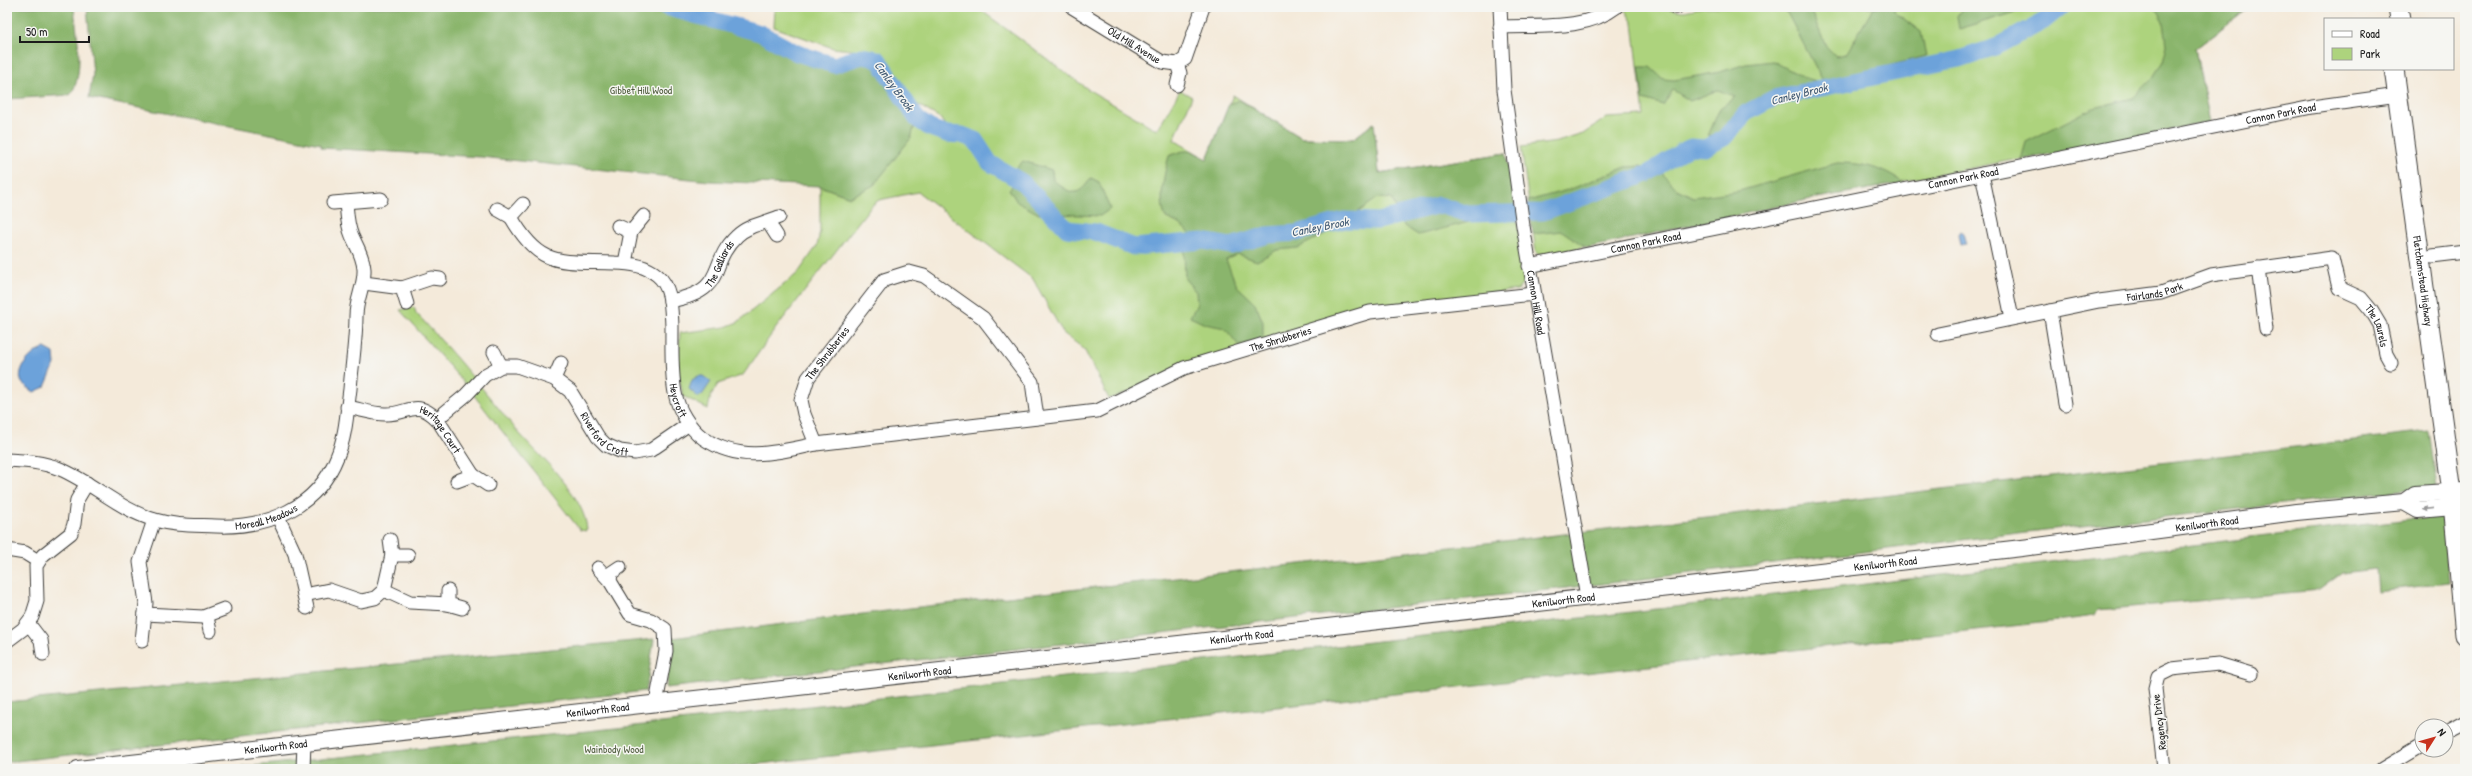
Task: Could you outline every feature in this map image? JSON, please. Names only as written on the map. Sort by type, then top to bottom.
[{"type":"highway","points":[[2386,7],[2388,18]]},
{"type":"highway","points":[[2398,7],[2400,18]]},
{"type":"highway","name":"Fletchamstead Highway","points":[[2394,70],[2461,502]]},
{"type":"highway","name":"Fletchamstead Highway","points":[[2406,70],[2432,256],[2461,502]]},
{"type":"highway","points":[[2461,502],[2465,635]]},
{"type":"main road","name":"Kenilworth Road","points":[[78,769],[2022,548],[2288,513],[2404,502],[2415,494],[2461,502]]},
{"type":"street","name":"Old Mill Avenue","points":[[1072,7],[1162,62],[1177,64]]},
{"type":"street","points":[[1177,85],[1180,72],[1177,64],[1185,59],[1203,7]]},
{"type":"street","name":"Cannon Hill Road","points":[[1500,7],[1504,90],[1521,213],[1587,597]]},
{"type":"street","points":[[1500,27],[1578,23],[1596,19],[1616,7]]},
{"type":"street","name":"Cannon Park Road","points":[[1529,266],[2321,106],[2398,95]]},
{"type":"street","points":[[1982,174],[2012,318]]},
{"type":"street","name":"Moreall Meadows","points":[[7,460],[48,465],[87,483],[114,501],[154,520],[171,524],[231,527],[253,525],[278,517],[303,503],[318,488],[328,474],[342,442],[356,332],[356,308],[364,283],[363,262],[340,202],[382,199]]},
{"type":"street","points":[[510,216],[523,204]]},
{"type":"street","name":"Heycroft","points":[[497,209],[510,216],[528,244],[539,253],[552,259],[625,263],[658,276],[667,289],[670,302],[675,393],[689,424],[700,436],[725,451],[743,454],[776,452],[816,444]]},
{"type":"street","points":[[625,263],[631,232],[644,216]]},
{"type":"street","name":"The Galliards","points":[[670,302],[688,298],[702,291],[712,282],[723,256],[737,235],[748,228],[774,220],[776,236]]},
{"type":"street","points":[[618,226],[631,232]]},
{"type":"street","points":[[2432,256],[2465,252]]},
{"type":"street","name":"Fairlands Park","points":[[1938,334],[2099,301],[2161,293],[2211,275],[2332,258]]},
{"type":"street","name":"The Laurels","points":[[2332,258],[2339,288],[2361,298],[2376,319],[2391,363]]},
{"type":"street","points":[[2258,268],[2266,329]]},
{"type":"street","name":"The Shrubberies","points":[[1037,418],[1032,382],[983,318],[924,276],[909,272],[884,280],[808,378],[801,400],[804,414],[816,444],[1097,411],[1191,365],[1370,312],[1534,294]]},
{"type":"street","points":[[364,283],[402,288],[432,278],[440,278]]},
{"type":"street","points":[[402,288],[407,304]]},
{"type":"street","points":[[2050,311],[2065,404]]},
{"type":"street","points":[[437,419],[466,395],[485,375],[500,366],[494,352]]},
{"type":"street","points":[[554,379],[561,363]]},
{"type":"street","name":"Riverford Croft","points":[[500,366],[517,366],[554,379],[570,391],[598,437],[606,445],[620,451],[635,453],[651,450],[689,424]]},
{"type":"street","name":"Heritage Court","points":[[347,407],[386,414],[414,407],[430,412],[437,419],[474,475],[488,485]]},
{"type":"street","points":[[457,481],[474,475]]},
{"type":"street","points":[[7,641],[16,636],[28,623],[37,601],[35,573],[38,561],[71,533],[74,524],[77,500],[87,483]]},
{"type":"street","points":[[278,517],[295,554],[306,602],[329,590],[366,602],[375,598],[384,590],[392,555],[390,540]]},
{"type":"street","points":[[142,641],[146,614],[146,596],[140,562],[154,520]]},
{"type":"street","points":[[7,550],[25,553],[38,561]]},
{"type":"street","points":[[392,555],[408,554]]},
{"type":"street","points":[[610,581],[611,573],[620,567]]},
{"type":"street","points":[[598,568],[610,581],[630,614],[651,620],[665,629],[666,651],[656,703]]},
{"type":"street","points":[[384,590],[410,602],[448,598],[462,608]]},
{"type":"street","points":[[146,614],[207,617],[224,609]]},
{"type":"street","points":[[207,617],[210,631]]},
{"type":"street","points":[[28,623],[41,640],[43,654]]},
{"type":"street","name":"Regency Drive","points":[[2164,769],[2154,688],[2158,676],[2172,670],[2218,664],[2251,674]]},
{"type":"street","points":[[2454,728],[2465,722]]},
{"type":"street","points":[[303,769],[304,743]]},
{"type":"street","points":[[2382,769],[2414,750]]},
{"type":"green space","points":[[7,7],[74,7],[79,65],[75,86],[70,95],[7,99]]},
{"type":"green space","name":"Gibbet Hill Wood","points":[[87,7],[655,7],[760,37],[793,56],[834,70],[861,59],[877,61],[907,110],[916,121],[911,138],[874,185],[850,197],[820,186],[709,181],[481,157],[322,148],[320,144],[89,98],[93,74]]},
{"type":"green space","points":[[775,7],[972,7],[982,11],[1089,90],[1157,130],[1180,90],[1192,97],[1174,140],[1207,159],[1233,95],[1302,138],[1353,139],[1374,123],[1379,173],[1506,153],[1527,278],[1518,290],[1368,308],[1109,399],[1084,349],[1063,333],[1033,279],[918,192],[879,200],[871,206],[776,328],[743,375],[718,384],[711,395],[708,409],[683,396],[678,372],[680,333],[725,327],[738,322],[798,273],[817,246],[820,232],[820,186],[850,197],[911,138],[916,121],[939,136],[952,136],[940,118],[913,102],[880,53],[833,48],[774,27]]},
{"type":"green space","points":[[1623,7],[1649,7],[1684,11],[1704,7],[2249,7],[2195,49],[2210,122],[1811,199],[1541,256],[1536,253],[1521,147],[1557,142],[1583,134],[1606,118],[1644,116],[1633,23]]},
{"type":"green space","points":[[1784,7],[1809,7],[1826,46],[1836,56],[1846,54],[1874,7],[1893,7],[1895,12],[1921,32],[1926,56],[1824,83]]},
{"type":"green space","points":[[1963,7],[2024,7],[2010,14],[1959,29],[1957,16]]},
{"type":"green space","points":[[2159,7],[2249,7],[2195,49],[2210,122],[2021,160],[2026,142],[2093,108],[2133,98],[2152,79],[2163,61],[2167,45],[2164,23],[2156,9]]},
{"type":"green space","points":[[1773,61],[1803,77],[1819,82],[1765,95],[1736,114],[1718,134],[1708,136],[1720,108],[1735,97],[1718,90],[1690,101],[1673,90],[1663,105],[1643,99],[1639,67],[1650,67],[1663,79],[1674,80],[1720,72],[1746,64]]},
{"type":"green space","points":[[1239,100],[1302,138],[1353,139],[1374,123],[1379,173],[1506,153],[1515,206],[1494,210],[1469,222],[1418,235],[1404,226],[1392,199],[1378,198],[1334,229],[1298,248],[1277,250],[1257,261],[1238,254],[1226,260],[1237,286],[1255,303],[1263,322],[1263,338],[1239,346],[1225,328],[1205,324],[1190,317],[1197,304],[1196,292],[1185,279],[1184,250],[1195,246],[1190,236],[1181,225],[1166,218],[1162,204],[1162,196],[1165,171],[1169,156],[1188,151],[1207,159],[1229,104]]},
{"type":"green space","points":[[1023,161],[1052,170],[1053,180],[1069,191],[1078,192],[1091,178],[1099,182],[1110,209],[1100,216],[1037,213],[1017,202],[1009,189],[1017,182],[1017,167]]},
{"type":"green space","points":[[1837,163],[1872,167],[1904,183],[1811,199],[1587,248],[1562,231],[1533,234],[1528,201],[1571,189],[1626,167],[1640,166],[1662,173],[1677,189],[1693,197],[1739,191]]},
{"type":"green space","points":[[414,307],[416,313],[519,433],[561,478],[579,504],[585,518],[587,531],[580,530],[465,384],[400,310]]},
{"type":"green space","points":[[2429,431],[2437,487],[2027,532],[1602,584],[666,688],[672,638],[910,608],[1539,537]]},
{"type":"green space","name":"Wainbody Wood","points":[[2443,515],[2449,583],[2378,591],[2376,569],[2342,573],[2319,590],[2098,610],[2095,616],[2049,622],[714,769],[225,769],[635,726],[1598,616]]},
{"type":"green space","points":[[654,639],[646,691],[7,762],[7,702]]},
{"type":"water","points":[[1960,231],[1963,233],[1966,244],[1960,245],[1958,234]]},
{"type":"water","points":[[45,348],[54,353],[55,364],[45,387],[34,392],[22,383],[20,378],[21,372],[26,361],[30,357]]},
{"type":"water","points":[[698,376],[703,376],[711,382],[702,395],[698,397],[689,389],[692,380]]},
{"type":"waterway","name":"Canley Brook","points":[[666,7],[760,33],[797,53],[834,65],[862,56],[878,59],[917,119],[930,128],[947,134],[962,135],[975,140],[990,163],[1022,182],[1067,229],[1096,232],[1134,247],[1203,241],[1231,246],[1268,235],[1297,233],[1344,220],[1378,221],[1439,205],[1468,214],[1543,212],[1647,174],[1682,151],[1691,147],[1705,148],[1724,138],[1746,113],[1774,98],[1959,59],[1998,46],[2044,21],[2061,7]]}]
